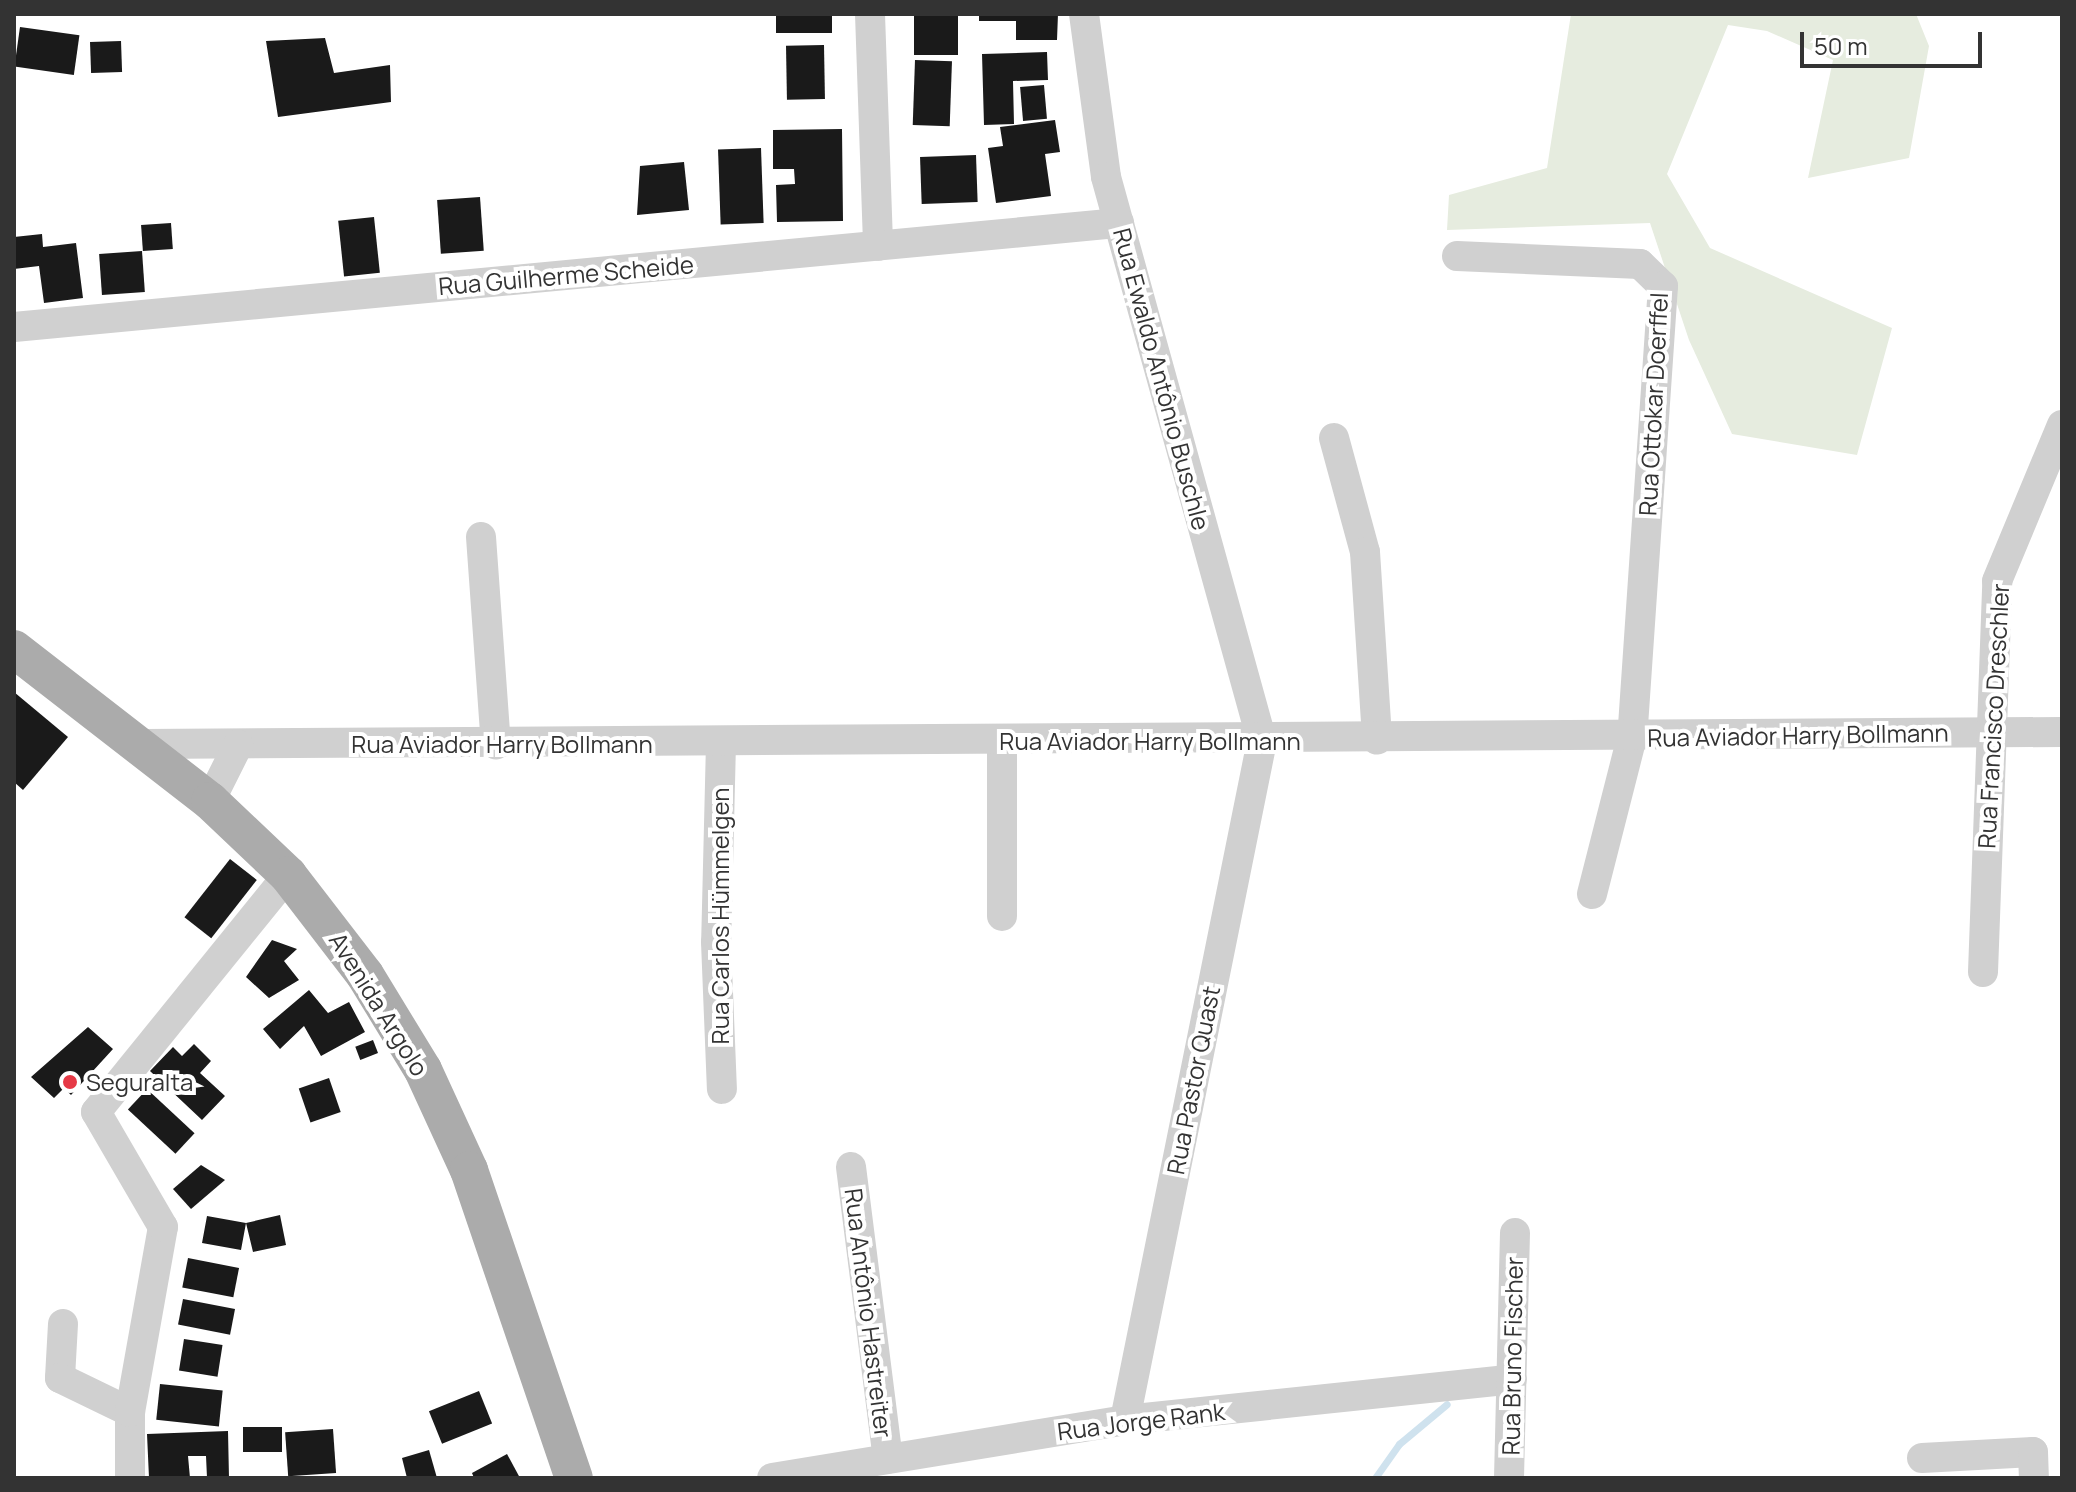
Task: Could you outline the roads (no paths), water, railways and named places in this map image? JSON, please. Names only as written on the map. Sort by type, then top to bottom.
[{"type":"main road","name":"Avenida Argolo","points":[[14,649],[143,744],[210,801],[288,875],[365,975],[449,1123],[574,1478]]},
{"type":"street","points":[[870,14],[878,246]]},
{"type":"street","name":"Rua Ewaldo Antônio Buschle","points":[[1084,14],[1092,108],[1119,223],[1262,741]]},
{"type":"street","name":"Rua Guilherme Scheide","points":[[14,327],[1119,223]]},
{"type":"street","name":"Rua Ottokar Doerffel","points":[[1457,256],[1640,264],[1663,286],[1632,737]]},
{"type":"street","name":"Rua Francisco Dreschler","points":[[1983,972],[1997,581],[2051,489],[2062,425]]},
{"type":"street","points":[[1334,438],[1365,552],[1377,740]]},
{"type":"street","points":[[481,537],[496,744]]},
{"type":"street","name":"Rua Aviador Harry Bollmann","points":[[143,744],[1262,741],[2062,732]]},
{"type":"street","points":[[1592,894],[1632,737]]},
{"type":"street","name":"Rua Pastor Quast","points":[[1125,1420],[1262,741]]},
{"type":"street","points":[[1002,742],[1002,916]]},
{"type":"street","name":"Rua Carlos Hümmelgen","points":[[721,743],[716,942],[722,1089]]},
{"type":"street","points":[[210,801],[238,745]]},
{"type":"street","points":[[130,1478],[130,1412],[163,1227],[96,1112],[288,875]]},
{"type":"street","name":"Rua Antônio Hastreiter","points":[[851,1167],[888,1459]]},
{"type":"street","name":"Rua Bruno Fischer","points":[[1509,1478],[1515,1233]]},
{"type":"street","points":[[63,1324],[60,1378],[130,1412]]},
{"type":"street","name":"Rua Jorge Rank","points":[[787,1477],[1125,1420],[1512,1379]]},
{"type":"street","points":[[1922,1458],[2034,1465]]},
{"type":"waterway","points":[[1375,1478],[1399,1444],[1447,1404]]},
{"type":"place","name":"Seguralta","points":[[70,1082]]}]
